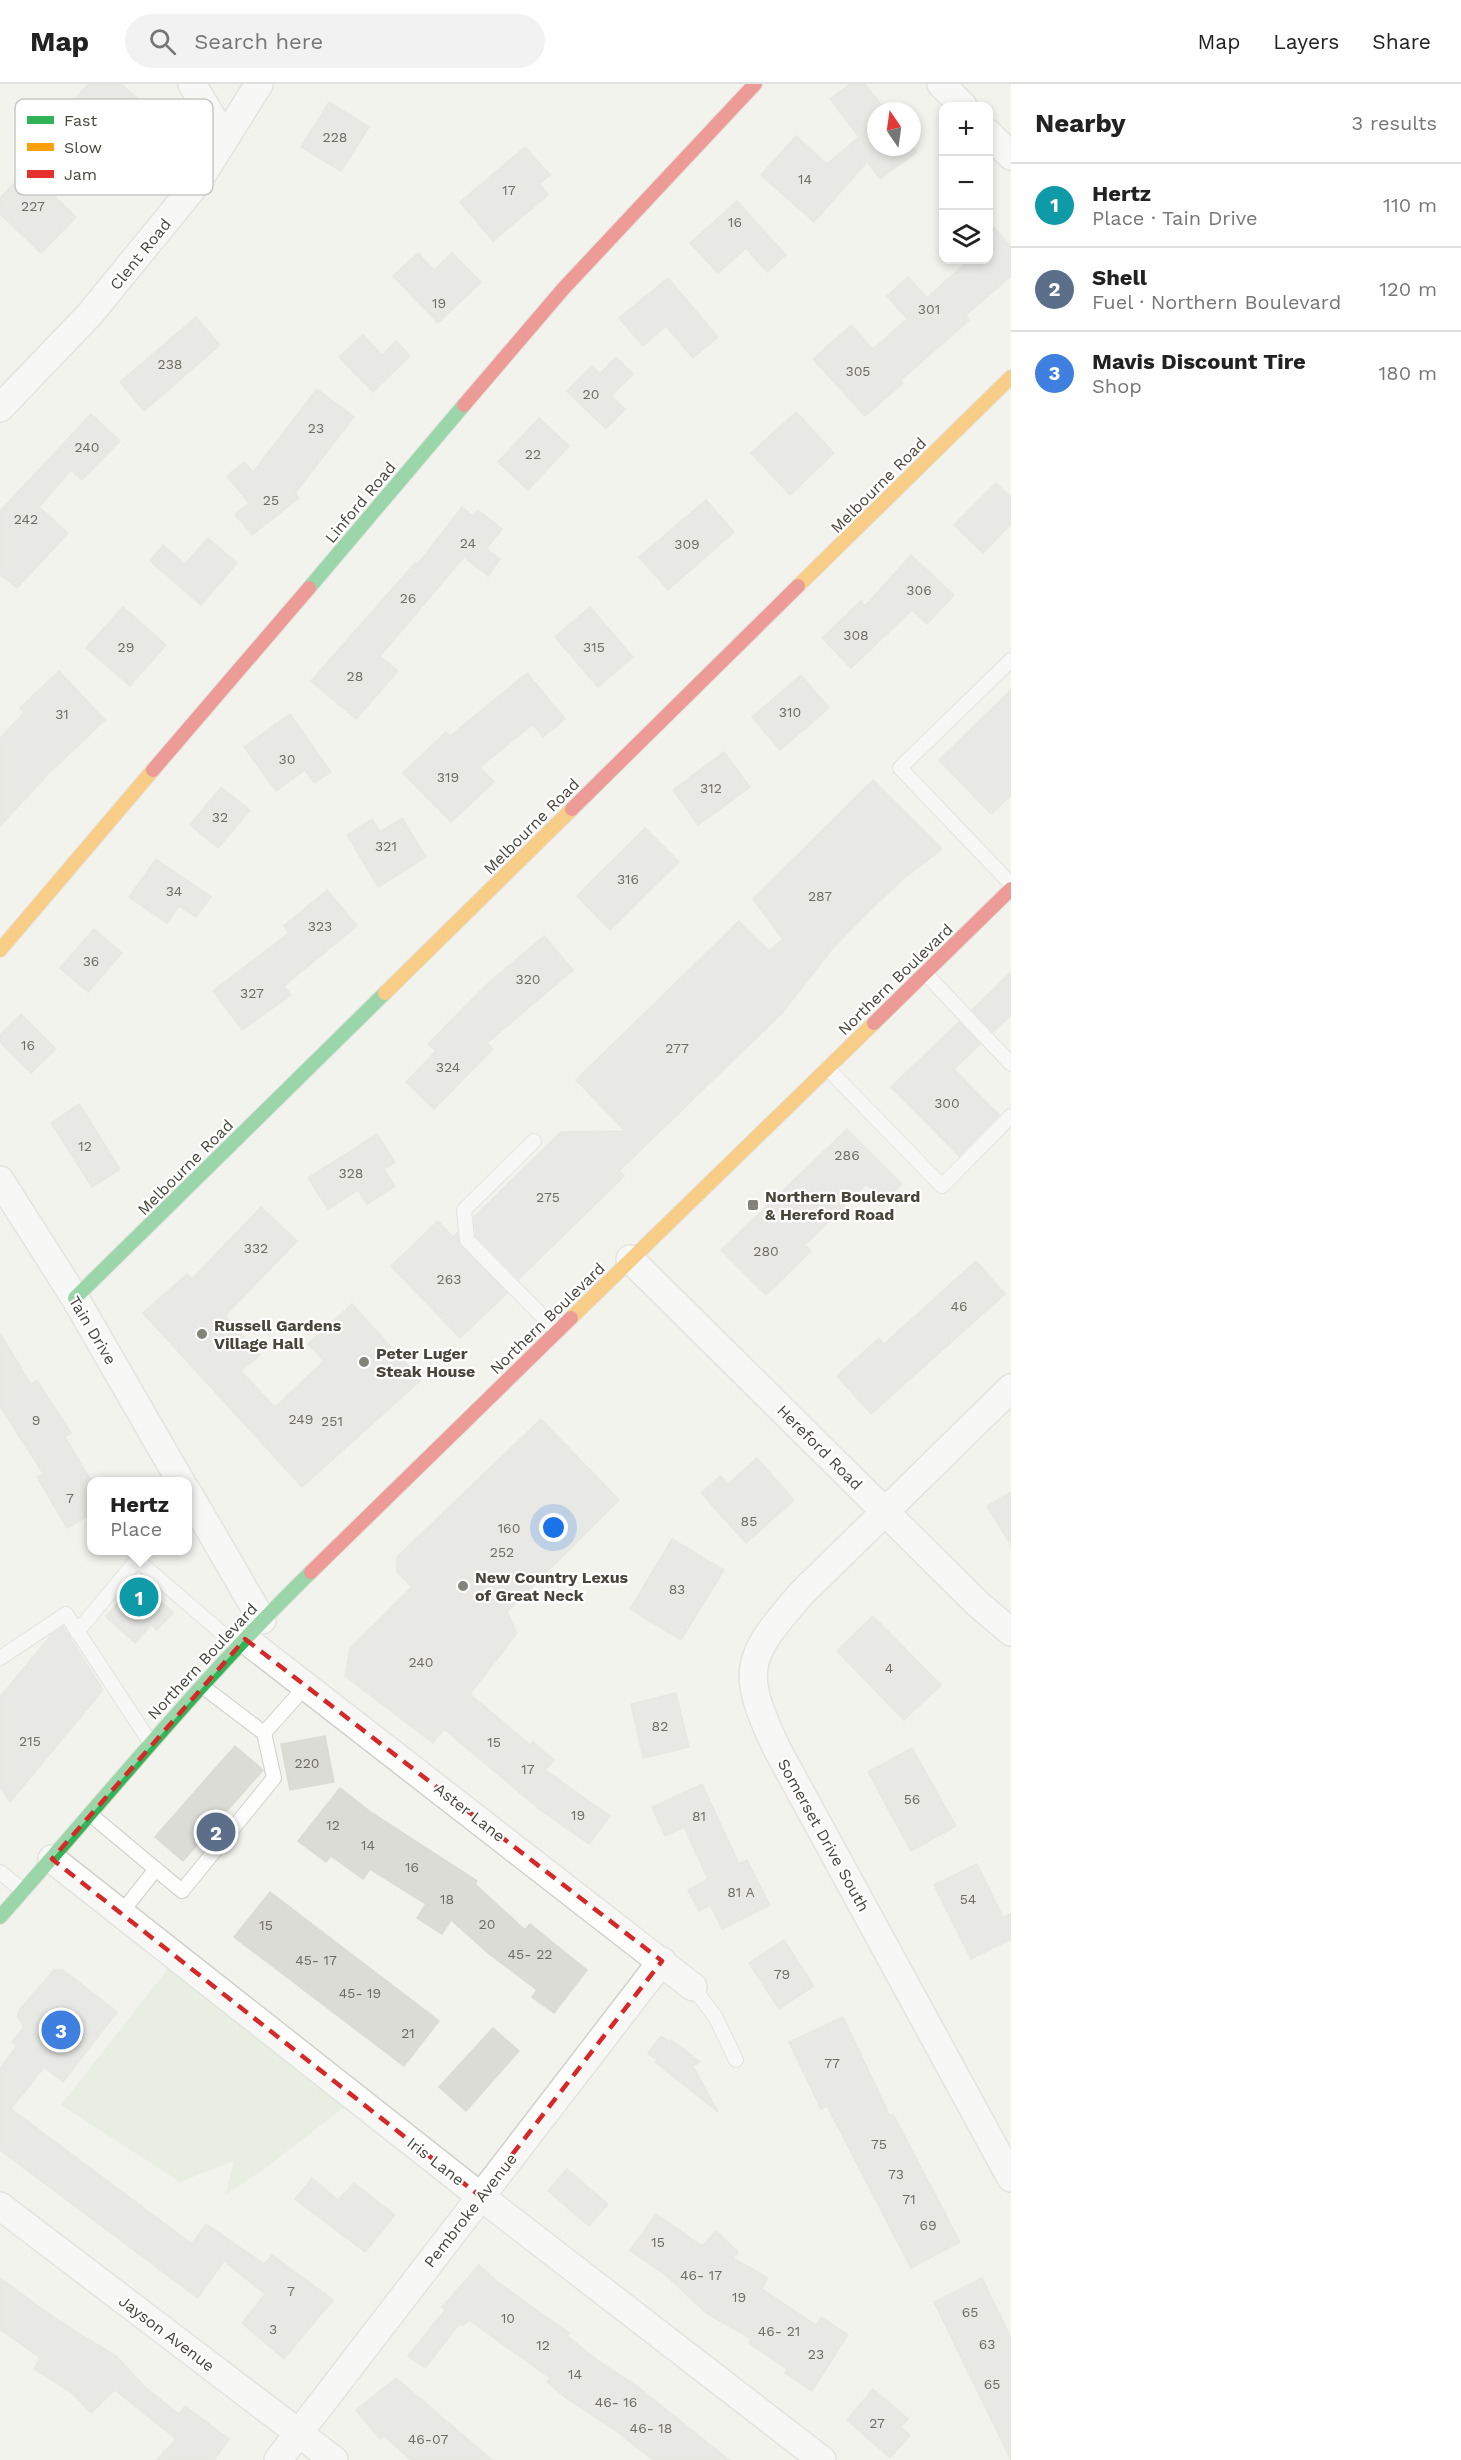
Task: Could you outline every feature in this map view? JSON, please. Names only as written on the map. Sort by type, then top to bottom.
[{"type":"street","points":[[192,84],[201,99]]},
{"type":"street","name":"Clent Road","points":[[213,156],[259,84]]},
{"type":"street","name":"Linford Road","points":[[0,950],[564,288],[755,84]]},
{"type":"street","points":[[941,84],[959,102]]},
{"type":"street","points":[[213,119],[224,137]]},
{"type":"street","points":[[993,138],[1011,156]]},
{"type":"street","name":"Clent Road","points":[[0,408],[90,314],[187,195]]},
{"type":"street","name":"Melbourne Road","points":[[75,1298],[1011,377]]},
{"type":"street","name":"Northern Boulevard","points":[[0,1917],[91,1815],[150,1742],[248,1635],[1011,889]]},
{"type":"street","name":"Tain Drive","points":[[0,1180],[75,1298],[179,1477]]},
{"type":"street","name":"Hereford Road","points":[[630,1259],[978,1605],[1011,1632]]},
{"type":"street","name":"Somerset Drive South","points":[[1011,1388],[801,1594],[760,1645],[752,1671],[756,1705],[777,1749],[1011,2178]]},
{"type":"street","points":[[192,1503],[248,1635]]},
{"type":"street","name":"Aster Lane","points":[[248,1635],[306,1686],[693,1987]]},
{"type":"street","name":"Iris Lane","points":[[52,1859],[480,2196],[822,2460]]},
{"type":"street","name":"Pembroke Avenue","points":[[278,2460],[662,1961]]},
{"type":"street","name":"Jayson Avenue","points":[[0,2206],[334,2460]]},
{"type":"lane","points":[[1011,660],[900,768],[1011,884]]},
{"type":"lane","points":[[925,973],[1011,1064]]},
{"type":"lane","points":[[827,1068],[942,1186],[1011,1116]]},
{"type":"lane","points":[[534,1141],[464,1210],[466,1240],[557,1331]]},
{"type":"lane","points":[[77,1632],[137,1560],[248,1635]]},
{"type":"lane","points":[[0,1658],[66,1614],[150,1742]]},
{"type":"lane","points":[[91,1815],[182,1891],[274,1779],[264,1733],[202,1686]]},
{"type":"lane","points":[[264,1733],[306,1686]]},
{"type":"lane","points":[[121,1913],[156,1869]]},
{"type":"lane","points":[[0,1872],[23,1891]]},
{"type":"lane","points":[[693,1987],[716,2018],[736,2060]]},
{"type":"highlighted area","points":[[245,1639],[662,1961],[480,2196],[52,1859]]},
{"type":"green space","points":[[177,1957],[356,2098],[263,2170],[225,2195],[234,2161],[180,2182],[61,2105]]},
{"type":"building","points":[[88,84],[121,84],[138,99],[75,99]]},
{"type":"building","points":[[850,84],[865,84],[879,102],[867,102],[867,156],[912,156],[880,179],[867,162],[814,222],[761,175],[796,136],[827,164],[859,137],[830,99]]},
{"type":"building","points":[[329,102],[369,127],[341,171],[301,147]]},
{"type":"building","points":[[525,147],[550,175],[539,184],[548,195],[493,241],[460,202]]},
{"type":"building","points":[[15,182],[15,195],[53,195],[76,217],[41,253],[0,214],[0,198]]},
{"type":"building","points":[[737,201],[786,255],[767,272],[746,248],[718,273],[690,243]]},
{"type":"building","points":[[993,227],[1011,247],[1011,276],[966,315],[969,320],[901,380],[903,383],[865,416],[813,359],[851,325],[873,349],[907,319],[887,296],[908,277],[927,298],[965,264],[993,264]]},
{"type":"building","points":[[418,253],[434,270],[452,253],[481,282],[438,323],[393,276]]},
{"type":"building","points":[[668,278],[718,337],[693,358],[666,326],[643,346],[619,318]]},
{"type":"building","points":[[196,317],[220,345],[144,411],[120,382]]},
{"type":"building","points":[[363,335],[382,355],[396,341],[410,356],[373,392],[339,357]]},
{"type":"building","points":[[616,357],[633,374],[611,396],[625,409],[606,429],[567,391],[592,366],[600,374]]},
{"type":"building","points":[[317,389],[354,417],[295,493],[299,498],[252,535],[235,514],[249,503],[227,476],[244,462],[253,472]]},
{"type":"building","points":[[796,412],[834,453],[790,495],[751,453]]},
{"type":"building","points":[[91,414],[120,441],[82,480],[71,470],[39,507],[68,533],[17,588],[0,574],[0,511]]},
{"type":"building","points":[[539,418],[569,446],[528,490],[498,462]]},
{"type":"building","points":[[996,483],[1011,498],[1011,524],[983,553],[954,525]]},
{"type":"building","points":[[706,500],[734,532],[668,590],[639,557]]},
{"type":"building","points":[[462,507],[473,516],[478,510],[502,529],[486,549],[500,559],[488,576],[464,557],[380,656],[398,671],[356,719],[311,681],[415,563],[417,565]]},
{"type":"building","points":[[208,538],[237,563],[201,605],[150,561],[163,545],[185,564]]},
{"type":"building","points":[[911,555],[954,595],[927,624],[912,610],[851,668],[822,638],[861,601],[865,606]]},
{"type":"building","points":[[123,607],[166,645],[130,686],[86,648]]},
{"type":"building","points":[[590,607],[633,657],[598,687],[555,637]]},
{"type":"building","points":[[59,671],[105,720],[49,773],[0,826],[0,738],[24,713],[20,708]]},
{"type":"building","points":[[527,673],[565,719],[543,737],[533,724],[480,767],[494,782],[451,822],[403,773],[446,732],[450,736]]},
{"type":"building","points":[[801,675],[829,708],[780,750],[752,717]]},
{"type":"building","points":[[1011,690],[1011,795],[991,814],[939,760]]},
{"type":"building","points":[[290,714],[331,772],[314,783],[305,770],[276,791],[244,747]]},
{"type":"building","points":[[724,752],[750,787],[698,825],[673,790]]},
{"type":"building","points":[[873,780],[942,849],[903,879],[867,913],[832,949],[782,1013],[619,1171],[624,1176],[519,1279],[476,1236],[474,1217],[561,1132],[625,1131],[576,1080],[739,921],[769,951],[783,939],[753,899]]},
{"type":"building","points":[[221,787],[250,810],[218,848],[190,825]]},
{"type":"building","points":[[402,818],[426,857],[378,887],[347,835],[372,819],[380,832]]},
{"type":"building","points":[[645,828],[679,862],[610,930],[577,896]]},
{"type":"building","points":[[156,859],[211,897],[196,917],[179,906],[167,923],[129,897]]},
{"type":"building","points":[[327,890],[357,926],[284,986],[291,995],[242,1030],[213,991],[289,933],[284,926]]},
{"type":"building","points":[[94,929],[122,953],[88,992],[60,968]]},
{"type":"building","points":[[544,936],[573,970],[487,1043],[493,1049],[434,1109],[406,1082],[436,1051],[428,1044],[485,986]]},
{"type":"building","points":[[1011,972],[1011,1015],[993,1032],[972,1010]]},
{"type":"building","points":[[21,1014],[56,1049],[31,1073],[0,1042],[0,1035]]},
{"type":"building","points":[[959,1022],[980,1044],[954,1069],[999,1115],[959,1156],[891,1087]]},
{"type":"building","points":[[79,1104],[120,1169],[92,1187],[51,1123]]},
{"type":"building","points":[[847,1129],[902,1184],[884,1201],[866,1184],[805,1245],[811,1251],[766,1295],[721,1250]]},
{"type":"building","points":[[377,1134],[395,1162],[384,1169],[395,1186],[367,1204],[358,1190],[328,1209],[308,1178]]},
{"type":"building","points":[[261,1207],[297,1241],[225,1316],[260,1355],[241,1371],[275,1407],[324,1361],[308,1344],[352,1304],[421,1380],[302,1487],[143,1313],[187,1274],[192,1279]]},
{"type":"building","points":[[438,1221],[453,1237],[457,1233],[461,1246],[507,1293],[460,1338],[391,1266]]},
{"type":"building","points":[[976,1261],[1005,1294],[871,1414],[837,1376],[879,1338],[884,1344]]},
{"type":"building","points":[[0,1334],[31,1384],[37,1380],[71,1433],[65,1437],[89,1477],[87,1516],[67,1528],[37,1477],[43,1473],[0,1407]]},
{"type":"building","points":[[541,1419],[619,1500],[507,1612],[517,1633],[470,1694],[530,1745],[533,1742],[554,1760],[545,1770],[610,1816],[589,1844],[543,1812],[444,1729],[433,1743],[345,1676],[350,1648],[412,1587],[397,1572],[397,1557]]},
{"type":"building","points":[[757,1458],[794,1500],[746,1543],[701,1493],[720,1476],[728,1484]]},
{"type":"building","points":[[1011,1492],[1011,1545],[987,1506]]},
{"type":"building","points":[[672,1539],[724,1570],[681,1640],[630,1609]]},
{"type":"building","points":[[137,1581],[173,1612],[157,1630],[151,1625],[135,1643],[106,1617]]},
{"type":"building","points":[[873,1616],[941,1685],[904,1720],[837,1651]]},
{"type":"building","points":[[63,1627],[103,1690],[10,1802],[0,1786],[0,1697],[53,1633]]},
{"type":"building","points":[[676,1693],[689,1747],[643,1758],[631,1704]]},
{"type":"building","points":[[325,1736],[334,1782],[290,1790],[281,1744]]},
{"type":"building","points":[[235,1746],[263,1770],[183,1861],[155,1837]]},
{"type":"building","points":[[912,1748],[956,1826],[911,1851],[868,1772]]},
{"type":"building","points":[[702,1784],[739,1864],[747,1860],[770,1905],[722,1929],[710,1905],[699,1911],[688,1890],[708,1879],[684,1827],[665,1836],[652,1807]]},
{"type":"building","points":[[340,1788],[372,1813],[477,1881],[475,1884],[525,1930],[530,1924],[587,1970],[554,2013],[532,1997],[537,1990],[488,1953],[451,1920],[442,1934],[417,1918],[426,1904],[370,1869],[363,1879],[331,1856],[326,1862],[298,1841]]},
{"type":"building","points":[[977,1864],[1003,1917],[1011,1914],[1011,1939],[971,1959],[934,1885]]},
{"type":"building","points":[[270,1892],[439,2021],[404,2066],[234,1937]]},
{"type":"building","points":[[784,1940],[814,1986],[779,2009],[749,1963]]},
{"type":"building","points":[[54,1970],[63,1970],[117,2012],[63,2082],[44,2067],[11,2109],[192,2244],[206,2224],[264,2264],[272,2255],[333,2300],[284,2359],[242,2323],[265,2294],[224,2261],[198,2298],[0,2150],[0,2068],[17,2046],[12,2042],[24,2027],[17,2016],[20,2009]]},
{"type":"building","points":[[843,2017],[890,2116],[893,2114],[960,2242],[911,2268],[827,2106],[821,2109],[789,2042]]},
{"type":"building","points":[[493,2028],[519,2051],[466,2111],[439,2087]]},
{"type":"building","points":[[661,2036],[670,2042],[671,2040],[700,2062],[693,2066],[718,2112],[655,2062],[657,2060],[648,2053]]},
{"type":"building","points":[[567,2169],[608,2204],[589,2226],[548,2191]]},
{"type":"building","points":[[312,2178],[338,2200],[354,2183],[395,2215],[365,2252],[295,2199]]},
{"type":"building","points":[[656,2214],[702,2246],[716,2231],[738,2252],[733,2258],[768,2278],[762,2289],[816,2325],[821,2317],[848,2335],[812,2391],[785,2373],[787,2369],[749,2343],[752,2339],[707,2314],[668,2277],[630,2250]]},
{"type":"building","points":[[479,2265],[500,2284],[569,2333],[567,2336],[600,2362],[638,2387],[729,2460],[653,2460],[611,2427],[567,2399],[547,2382],[550,2378],[469,2320],[463,2326],[460,2323],[425,2368],[408,2356],[445,2310],[442,2307]]},
{"type":"building","points":[[0,2278],[59,2321],[116,2356],[147,2389],[179,2414],[185,2406],[229,2439],[214,2460],[157,2460],[176,2439],[115,2390],[91,2413],[71,2392],[34,2369],[40,2358],[0,2329]]},
{"type":"building","points":[[982,2278],[1011,2338],[1011,2460],[934,2302]]},
{"type":"building","points":[[396,2378],[492,2460],[411,2460],[384,2436],[380,2439],[356,2410]]},
{"type":"building","points":[[873,2389],[908,2419],[901,2427],[910,2435],[890,2458],[847,2420]]},
{"type":"traffic: fast","points":[[309,588],[464,405]]},
{"type":"traffic: fast","points":[[75,1298],[385,993]]},
{"type":"traffic: fast","points":[[0,1917],[191,1698],[311,1572]]},
{"type":"traffic: slow","points":[[798,586],[1011,377]]},
{"type":"traffic: slow","points":[[0,950],[153,770]]},
{"type":"traffic: slow","points":[[385,993],[572,809]]},
{"type":"traffic: slow","points":[[571,1318],[874,1023]]},
{"type":"traffic: jam","points":[[464,405],[564,288],[755,84]]},
{"type":"traffic: jam","points":[[572,809],[798,586]]},
{"type":"traffic: jam","points":[[153,770],[309,588]]},
{"type":"traffic: jam","points":[[874,1023],[1011,889]]},
{"type":"traffic: jam","points":[[311,1572],[571,1318]]},
{"type":"place","name":"Northern Boulevard & Hereford Road","points":[[753,1205]]},
{"type":"place","name":"Russell Gardens Village Hall","points":[[202,1334]]},
{"type":"place","name":"Peter Luger Steak House","points":[[364,1362]]},
{"type":"place","name":"New Country Lexus of Great Neck","points":[[463,1586]]},
{"type":"place","name":"Hertz","points":[[139,1597]]},
{"type":"place","name":"Shell","points":[[216,1832]]},
{"type":"place","name":"Mavis Discount Tire","points":[[61,2030]]}]
